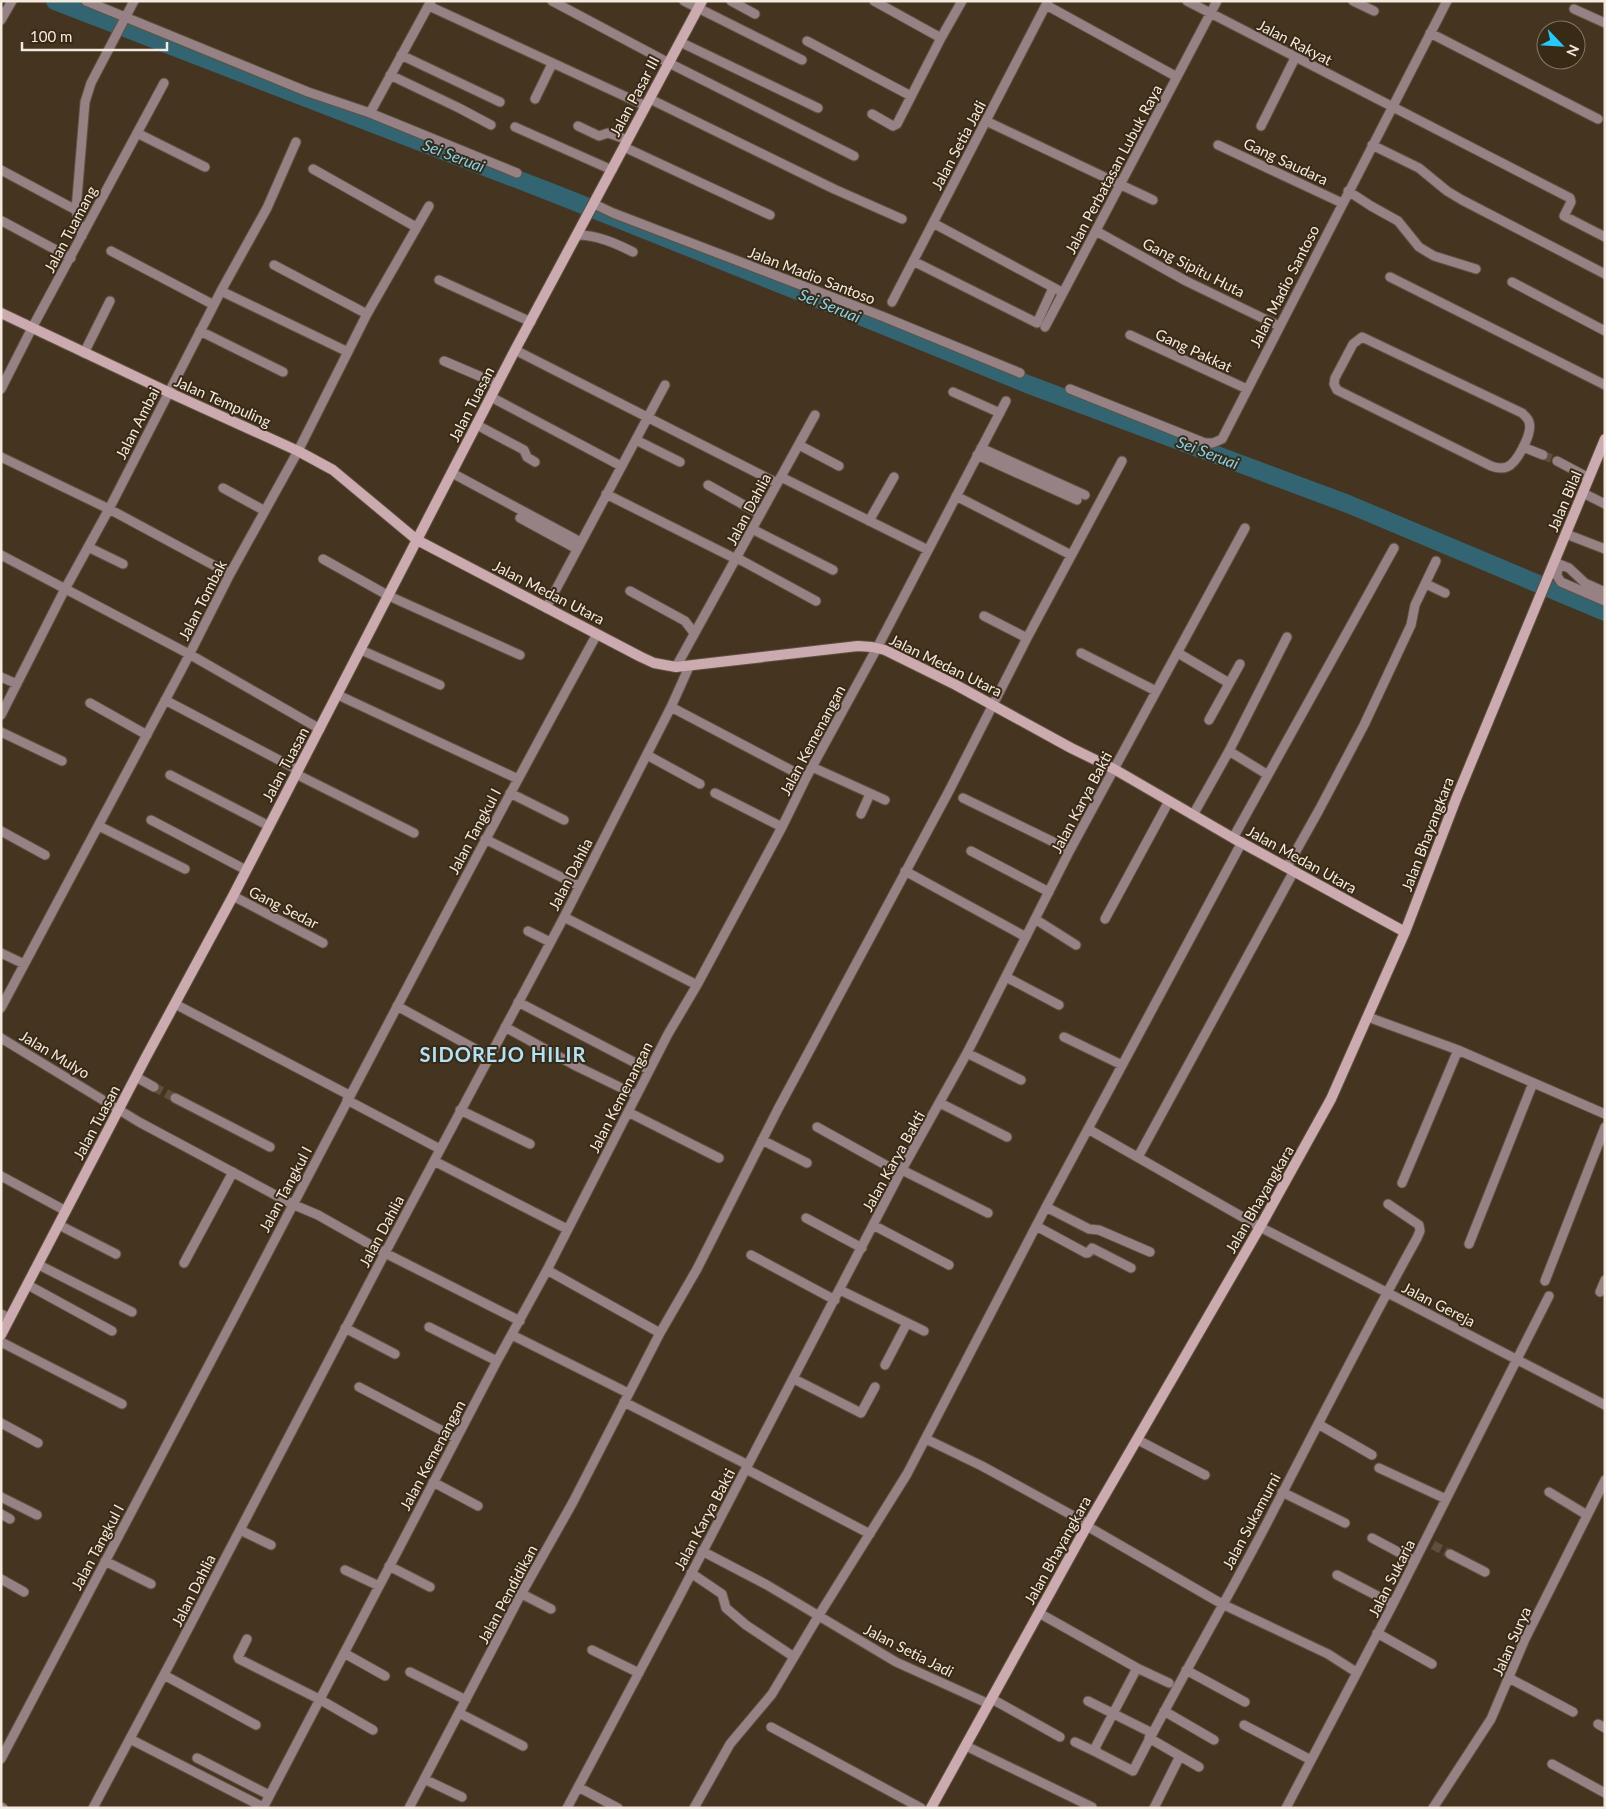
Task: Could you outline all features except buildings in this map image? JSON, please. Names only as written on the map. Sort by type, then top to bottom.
[{"type":"street","points":[[1,20],[12,1]]},
{"type":"street","points":[[86,1],[124,20],[308,92],[370,113],[517,173]]},
{"type":"street","points":[[82,236],[76,210],[85,102],[91,83],[134,1]]},
{"type":"street","points":[[552,1],[669,63],[854,156]]},
{"type":"street","points":[[684,1],[700,5],[802,60]]},
{"type":"street","points":[[731,1],[755,14]]},
{"type":"street","points":[[874,1],[941,38]]},
{"type":"street","points":[[872,114],[896,126],[962,1]]},
{"type":"street","name":"Jalan Rakyat","points":[[1187,1],[1570,198],[1571,202],[1564,216],[1605,237]]},
{"type":"street","points":[[1177,77],[1217,1]]},
{"type":"street","points":[[1353,1],[1374,11]]},
{"type":"street","name":"Jalan Madio Santoso","points":[[1070,389],[1205,443],[1217,442],[1225,434],[1447,1]]},
{"type":"street","name":"Jalan Perbatasan Lubuk Raya","points":[[1045,327],[1177,77],[1047,3]]},
{"type":"street","name":"Jalan Setia Jadi","points":[[892,302],[1047,3]]},
{"type":"street","points":[[370,113],[430,4],[552,64],[648,103],[902,219]]},
{"type":"street","name":"Jalan Pasar III","points":[[593,205],[700,5]]},
{"type":"street","points":[[1574,9],[1605,23]]},
{"type":"street","points":[[1430,33],[1598,119]]},
{"type":"street","points":[[807,41],[911,96]]},
{"type":"street","points":[[680,42],[818,108]]},
{"type":"street","points":[[402,55],[500,102]]},
{"type":"street","points":[[1261,126],[1295,58]]},
{"type":"street","points":[[535,99],[552,64]]},
{"type":"street","points":[[390,75],[452,104],[490,125]]},
{"type":"street","name":"Jalan Tuamang","points":[[1,389],[164,83]]},
{"type":"street","points":[[986,121],[1153,200]]},
{"type":"street","points":[[578,126],[598,136],[608,133],[770,215]]},
{"type":"street","points":[[515,127],[612,170]]},
{"type":"street","points":[[137,133],[205,167]]},
{"type":"street","name":"Jalan Ambai","points":[[1,715],[200,331],[267,208],[296,142]]},
{"type":"street","points":[[1372,144],[1419,168],[1447,191],[1462,200],[1605,274]]},
{"type":"street","name":"Gang Saudara","points":[[1218,145],[1342,203]]},
{"type":"street","points":[[313,169],[416,227]]},
{"type":"street","points":[[1,170],[76,210]]},
{"type":"street","points":[[1348,191],[1398,221],[1419,247],[1434,256],[1476,269]]},
{"type":"street","name":"Jalan Madio Santoso","points":[[593,205],[1020,373]]},
{"type":"street","name":"Jalan Tuasan","points":[[1,1335],[6,1316],[28,1285],[39,1265],[58,1225],[233,896],[491,397],[593,205]]},
{"type":"street","name":"Jalan Tombak","points":[[1,1008],[99,826],[230,574],[298,451],[367,314],[429,206]]},
{"type":"street","points":[[2,221],[71,258]]},
{"type":"street","points":[[933,223],[1062,292]]},
{"type":"street","name":"Gang Sipitu Huta","points":[[1096,231],[1186,281],[1280,326]]},
{"type":"street","points":[[577,235],[592,236],[613,242],[633,252]]},
{"type":"street","points":[[111,251],[214,305]]},
{"type":"street","points":[[913,261],[1037,323],[1053,288]]},
{"type":"street","points":[[274,265],[367,314]]},
{"type":"street","points":[[1390,277],[1605,385]]},
{"type":"street","points":[[440,280],[531,322]]},
{"type":"street","points":[[1512,282],[1605,331]]},
{"type":"street","points":[[221,291],[348,352]]},
{"type":"street","points":[[84,353],[110,301]]},
{"type":"street","name":"Jalan Tempuling","points":[[1,313],[298,451],[333,470],[417,540]]},
{"type":"street","points":[[200,331],[283,372]]},
{"type":"street","name":"Gang Pakkat","points":[[1130,335],[1248,389]]},
{"type":"street","points":[[1359,338],[1365,338],[1522,413],[1530,426],[1523,446],[1516,460],[1511,464],[1502,468],[1491,466],[1340,392],[1335,388],[1335,378],[1352,344],[1359,338]]},
{"type":"street","points":[[516,350],[649,417],[928,550]]},
{"type":"street","points":[[444,361],[498,384]]},
{"type":"street","points":[[546,608],[665,385]]},
{"type":"street","points":[[953,392],[1000,413]]},
{"type":"street","points":[[491,397],[621,466]]},
{"type":"street","name":"Jalan Kemenangan","points":[[263,1807],[456,1438],[547,1270],[649,1070],[782,827],[806,778],[877,648],[1006,401]]},
{"type":"street","name":"Jalan Dahlia","points":[[676,667],[815,415]]},
{"type":"street","points":[[477,425],[524,450],[528,457],[535,462]]},
{"type":"street","name":"Jalan Bilal","points":[[1549,574],[1556,563],[1605,439]]},
{"type":"street","points":[[636,440],[680,462]]},
{"type":"street","points":[[799,445],[839,466]]},
{"type":"street","points":[[1523,446],[1543,455]]},
{"type":"street","points":[[979,452],[1081,498]]},
{"type":"street","points":[[1,457],[109,509],[230,574]]},
{"type":"street","points":[[626,1397],[660,1332],[697,1269],[762,1140],[1122,462]]},
{"type":"street","points":[[1557,462],[1590,478]]},
{"type":"street","points":[[452,473],[575,539]]},
{"type":"street","points":[[869,521],[894,477]]},
{"type":"street","points":[[708,485],[760,514]]},
{"type":"street","points":[[223,488],[265,511]]},
{"type":"street","points":[[1583,493],[1605,504]]},
{"type":"street","points":[[606,494],[737,558],[816,602]]},
{"type":"street","points":[[956,496],[1071,555]]},
{"type":"street","points":[[520,518],[577,549]]},
{"type":"street","name":"Jalan Karya Bakti","points":[[567,1808],[794,1379],[901,1171],[967,1053],[1070,850],[1245,528]]},
{"type":"street","points":[[752,529],[833,570]]},
{"type":"street","points":[[1566,534],[1605,549]]},
{"type":"street","name":"Jalan Medan Utara","points":[[417,540],[654,663],[676,667],[690,667],[858,646],[877,648],[917,664],[1114,769],[1237,840],[1405,932]]},
{"type":"street","points":[[88,547],[123,564]]},
{"type":"street","points":[[694,1808],[730,1744],[772,1694],[926,1440],[968,1355],[1122,1066],[1268,775],[1394,548]]},
{"type":"street","points":[[1,555],[189,654],[320,729]]},
{"type":"street","points":[[322,559],[389,596],[520,655]]},
{"type":"street","points":[[1138,1157],[1364,725],[1411,625],[1414,605],[1436,561]]},
{"type":"street","points":[[1605,592],[1585,583],[1569,568],[1556,563],[1557,576],[1561,582],[1605,601]]},
{"type":"street","name":"Jalan Bhayangkara","points":[[931,1808],[1088,1525],[1321,1120],[1349,1063],[1405,932],[1456,799],[1549,574]]},
{"type":"street","points":[[1426,584],[1445,593]]},
{"type":"street","points":[[630,591],[686,622],[694,633]]},
{"type":"street","points":[[984,616],[1027,638]]},
{"type":"street","name":"Jalan Tangkul I","points":[[1,1759],[485,839],[597,634]]},
{"type":"street","points":[[1194,814],[1229,751],[1287,636]]},
{"type":"street","points":[[361,650],[440,685]]},
{"type":"street","points":[[1081,653],[1156,691]]},
{"type":"street","points":[[1178,653],[1229,683]]},
{"type":"street","points":[[1209,720],[1240,664]]},
{"type":"street","name":"Jalan Dahlia","points":[[93,1808],[460,1110],[564,917],[690,667]]},
{"type":"street","points":[[1,677],[17,684]]},
{"type":"street","points":[[338,695],[518,779]]},
{"type":"street","points":[[165,700],[414,833]]},
{"type":"street","points":[[90,703],[147,735]]},
{"type":"street","points":[[671,706],[806,778]]},
{"type":"street","points":[[1,732],[62,761]]},
{"type":"street","points":[[1229,751],[1268,775]]},
{"type":"street","points":[[647,755],[700,784]]},
{"type":"street","points":[[812,767],[885,800]]},
{"type":"street","points":[[170,775],[269,826]]},
{"type":"street","points":[[715,792],[782,827]]},
{"type":"street","points":[[510,794],[564,820]]},
{"type":"street","points":[[861,814],[870,794]]},
{"type":"street","points":[[964,798],[1070,850]]},
{"type":"street","points":[[1105,919],[1169,800]]},
{"type":"street","points":[[151,820],[246,870]]},
{"type":"street","points":[[99,826],[185,869]]},
{"type":"street","points":[[1,831],[44,855]]},
{"type":"street","points":[[485,839],[579,886]]},
{"type":"street","points":[[971,851],[1049,892]]},
{"type":"street","points":[[905,871],[1026,937]]},
{"type":"street","name":"Gang Sedar","points":[[233,896],[323,943]]},
{"type":"street","points":[[564,917],[697,985]]},
{"type":"street","points":[[1035,919],[1076,945]]},
{"type":"street","points":[[528,930],[550,942]]},
{"type":"street","points":[[1,953],[24,964]]},
{"type":"street","points":[[1006,977],[1059,1005]]},
{"type":"street","points":[[518,1002],[649,1070]]},
{"type":"street","points":[[175,1004],[440,1149]]},
{"type":"street","points":[[397,1006],[490,1057]]},
{"type":"street","points":[[1368,1018],[1458,1050],[1605,1114]]},
{"type":"street","points":[[505,1027],[576,1066],[636,1095]]},
{"type":"street","points":[[1064,1037],[1122,1066]]},
{"type":"street","name":"Jalan Mulyo","points":[[1,1038],[120,1110],[233,1172],[292,1204],[318,1215],[385,1253],[520,1321]]},
{"type":"street","points":[[1402,1183],[1458,1050]]},
{"type":"street","points":[[967,1053],[1021,1080]]},
{"type":"street","points":[[136,1077],[154,1087]]},
{"type":"street","points":[[1469,1244],[1533,1083]]},
{"type":"street","points":[[175,1098],[270,1147]]},
{"type":"street","points":[[940,1103],[1008,1137]]},
{"type":"street","points":[[460,1110],[530,1144]]},
{"type":"street","points":[[628,1112],[719,1158]]},
{"type":"street","points":[[1545,1281],[1605,1127]]},
{"type":"street","points":[[816,1128],[988,1213]]},
{"type":"street","name":"Jalan Gereja","points":[[1088,1129],[1260,1227],[1605,1405]]},
{"type":"street","points":[[762,1140],[807,1163]]},
{"type":"street","points":[[434,1161],[567,1229]]},
{"type":"street","points":[[184,1263],[233,1172]]},
{"type":"street","points":[[1,1176],[66,1211]]},
{"type":"street","name":"Jalan Sukamurni","points":[[1098,1754],[1133,1771],[1150,1735],[1270,1518],[1386,1292],[1417,1238],[1420,1230],[1416,1222],[1388,1204]]},
{"type":"street","points":[[1046,1207],[1089,1229],[1099,1230],[1150,1252]]},
{"type":"street","points":[[806,1218],[862,1248]]},
{"type":"street","points":[[58,1225],[116,1254]]},
{"type":"street","points":[[873,1225],[949,1265]]},
{"type":"street","points":[[1036,1226],[1086,1253],[1092,1248],[1131,1268]]},
{"type":"street","points":[[751,1255],[835,1300]]},
{"type":"street","points":[[39,1265],[132,1312]]},
{"type":"street","points":[[547,1270],[660,1332]]},
{"type":"street","points":[[1600,1292],[1605,1280]]},
{"type":"street","points":[[28,1285],[112,1331]]},
{"type":"street","points":[[840,1290],[924,1331]]},
{"type":"street","name":"Jalan Sukaria","points":[[1286,1808],[1415,1561],[1429,1543],[1446,1499],[1549,1296]]},
{"type":"street","points":[[885,1365],[907,1322]]},
{"type":"street","points":[[429,1327],[497,1362]]},
{"type":"street","points":[[346,1328],[396,1354]]},
{"type":"street","points":[[512,1335],[870,1534]]},
{"type":"street","points":[[1,1342],[122,1404]]},
{"type":"street","points":[[794,1379],[861,1413],[875,1387]]},
{"type":"street","points":[[359,1387],[456,1438]]},
{"type":"street","name":"Jalan Pendidikan","points":[[409,1808],[573,1502],[626,1397]]},
{"type":"street","points":[[1,1423],[38,1443]]},
{"type":"street","points":[[1318,1424],[1372,1455]]},
{"type":"street","points":[[926,1440],[982,1466],[1088,1525],[1222,1604],[1328,1654],[1356,1672]]},
{"type":"street","points":[[1138,1440],[1205,1475]]},
{"type":"street","points":[[1379,1468],[1446,1499]]},
{"type":"street","name":"Jalan Surya","points":[[1433,1808],[1491,1719],[1525,1639],[1605,1480]]},
{"type":"street","points":[[434,1482],[478,1506]]},
{"type":"street","points":[[1282,1492],[1344,1523]]},
{"type":"street","points":[[1549,1492],[1587,1515]]},
{"type":"street","points":[[1,1497],[38,1515]]},
{"type":"street","points":[[1,1514],[10,1519]]},
{"type":"street","points":[[240,1530],[271,1545]]},
{"type":"street","points":[[1372,1538],[1415,1561]]},
{"type":"street","name":"Jalan Setia Jadi","points":[[702,1552],[767,1585],[896,1662],[991,1701],[1060,1737]]},
{"type":"street","points":[[1450,1554],[1485,1572]]},
{"type":"street","points":[[105,1561],[151,1584]]},
{"type":"street","points":[[389,1566],[430,1586]]},
{"type":"street","points":[[345,1570],[379,1586]]},
{"type":"street","points":[[691,1573],[722,1594],[725,1606],[746,1626],[794,1657]]},
{"type":"street","points":[[1337,1576],[1393,1604]]},
{"type":"street","points":[[1,1579],[24,1592]]},
{"type":"street","points":[[522,1594],[551,1609]]},
{"type":"street","points":[[1039,1613],[1137,1668],[1169,1683]]},
{"type":"street","points":[[1377,1633],[1432,1664]]},
{"type":"street","points":[[247,1639],[238,1657],[239,1659],[319,1699],[373,1730]]},
{"type":"street","points":[[592,1650],[639,1673]]},
{"type":"street","points":[[344,1653],[385,1676]]},
{"type":"street","points":[[1098,1754],[1095,1748],[1137,1668]]},
{"type":"street","points":[[1186,1670],[1245,1702]]},
{"type":"street","points":[[410,1672],[466,1700]]},
{"type":"street","points":[[164,1675],[256,1725]]},
{"type":"street","points":[[1509,1678],[1573,1712]]},
{"type":"street","points":[[1088,1701],[1150,1735],[1199,1767]]},
{"type":"street","points":[[1164,1711],[1214,1740]]},
{"type":"street","points":[[459,1713],[523,1746]]},
{"type":"street","points":[[1244,1725],[1311,1760]]},
{"type":"street","points":[[771,1727],[921,1808]]},
{"type":"street","points":[[130,1739],[263,1807]]},
{"type":"street","points":[[1075,1742],[1098,1754]]},
{"type":"street","points":[[966,1746],[1092,1807]]},
{"type":"street","points":[[1154,1808],[1180,1756]]},
{"type":"street","points":[[197,1758],[269,1795]]},
{"type":"street","points":[[1552,1764],[1605,1793]]},
{"type":"street","points":[[424,1779],[462,1797]]},
{"type":"street","points":[[578,1786],[618,1808]]},
{"type":"waterway","name":"Sei Seruai","points":[[55,1],[558,195],[1027,384],[1348,504],[1605,612]]},
{"type":"tunnel","points":[[1543,455],[1557,461]]},
{"type":"tunnel","points":[[154,1087],[175,1098]]},
{"type":"tunnel","points":[[1433,1545],[1450,1554]]},
{"type":"district","name":"SIDOREJO HILIR","points":[[503,1054]]}]
